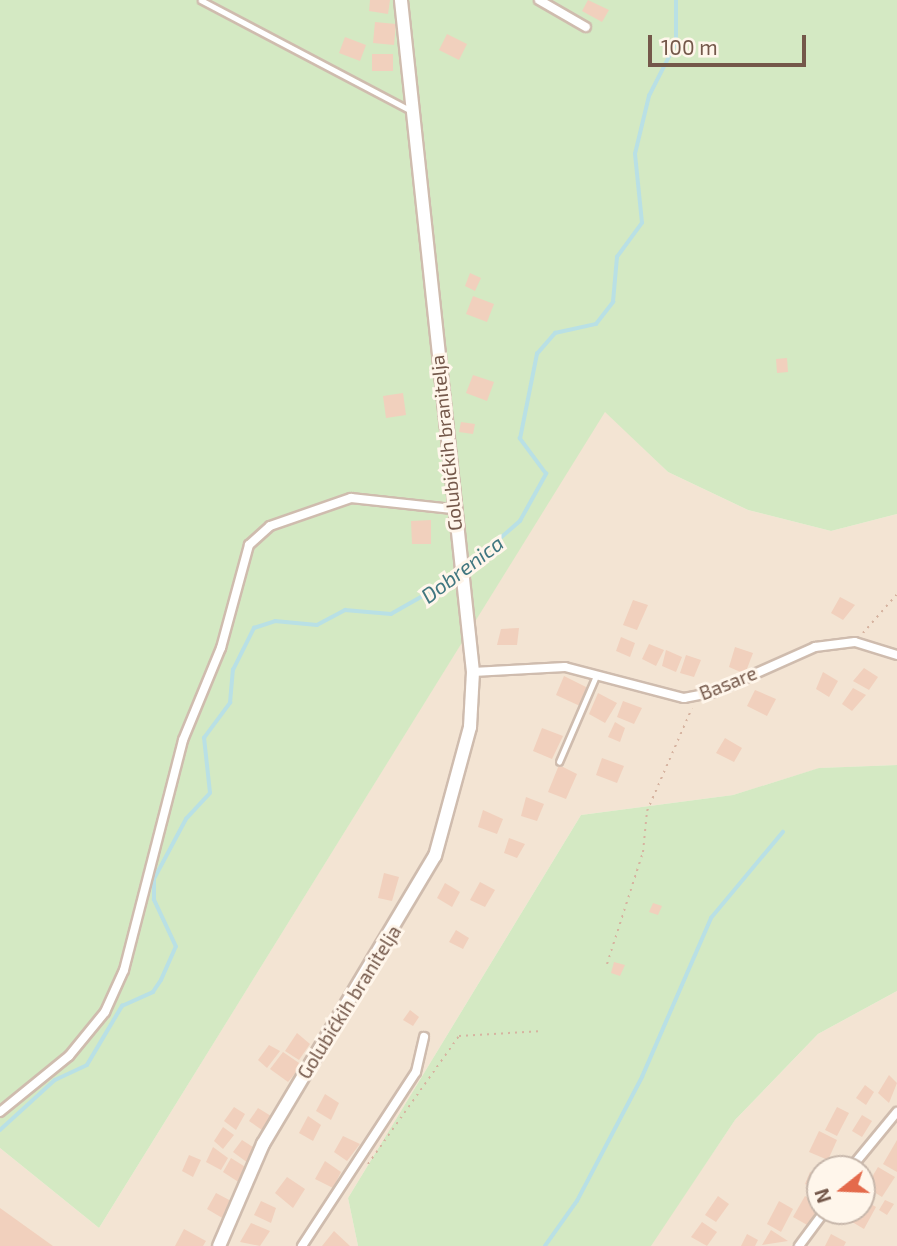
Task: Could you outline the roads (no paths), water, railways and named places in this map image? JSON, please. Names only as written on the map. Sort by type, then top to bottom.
[{"type":"street","name":"Golubićkih branitelja","points":[[222,1245],[263,1144],[435,856],[461,772],[472,672],[452,509],[401,0]]},
{"type":"street","points":[[539,0],[586,27]]},
{"type":"street","points":[[0,1112],[69,1056],[105,1012],[124,970],[183,740],[221,648],[249,545],[270,526],[351,498],[452,509]]},
{"type":"street","name":"Basare","points":[[472,672],[565,667],[650,694],[697,697],[814,647],[855,642],[897,655]]},
{"type":"street","points":[[302,1246],[416,1072],[424,1037]]},
{"type":"street","points":[[862,1155],[897,1112]]},
{"type":"street","points":[[799,1246],[815,1225]]},
{"type":"lane","points":[[201,0],[414,112]]},
{"type":"lane","points":[[559,762],[596,676]]},
{"type":"waterway","name":"Dobrenica","points":[[465,569],[520,521],[546,474],[520,439],[537,354],[555,333],[596,324],[613,302],[617,257],[642,223],[635,154],[649,96],[676,43],[676,0]]},
{"type":"waterway","name":"Dobrenica","points":[[0,1130],[55,1080],[87,1065],[122,1006],[153,992],[161,980],[176,947],[154,900],[154,879],[186,819],[210,793],[204,738],[230,703],[233,670],[254,628],[275,621],[317,625],[345,610],[391,614],[460,575]]},
{"type":"waterway","points":[[545,1246],[577,1201],[642,1077],[711,918],[783,832]]}]
